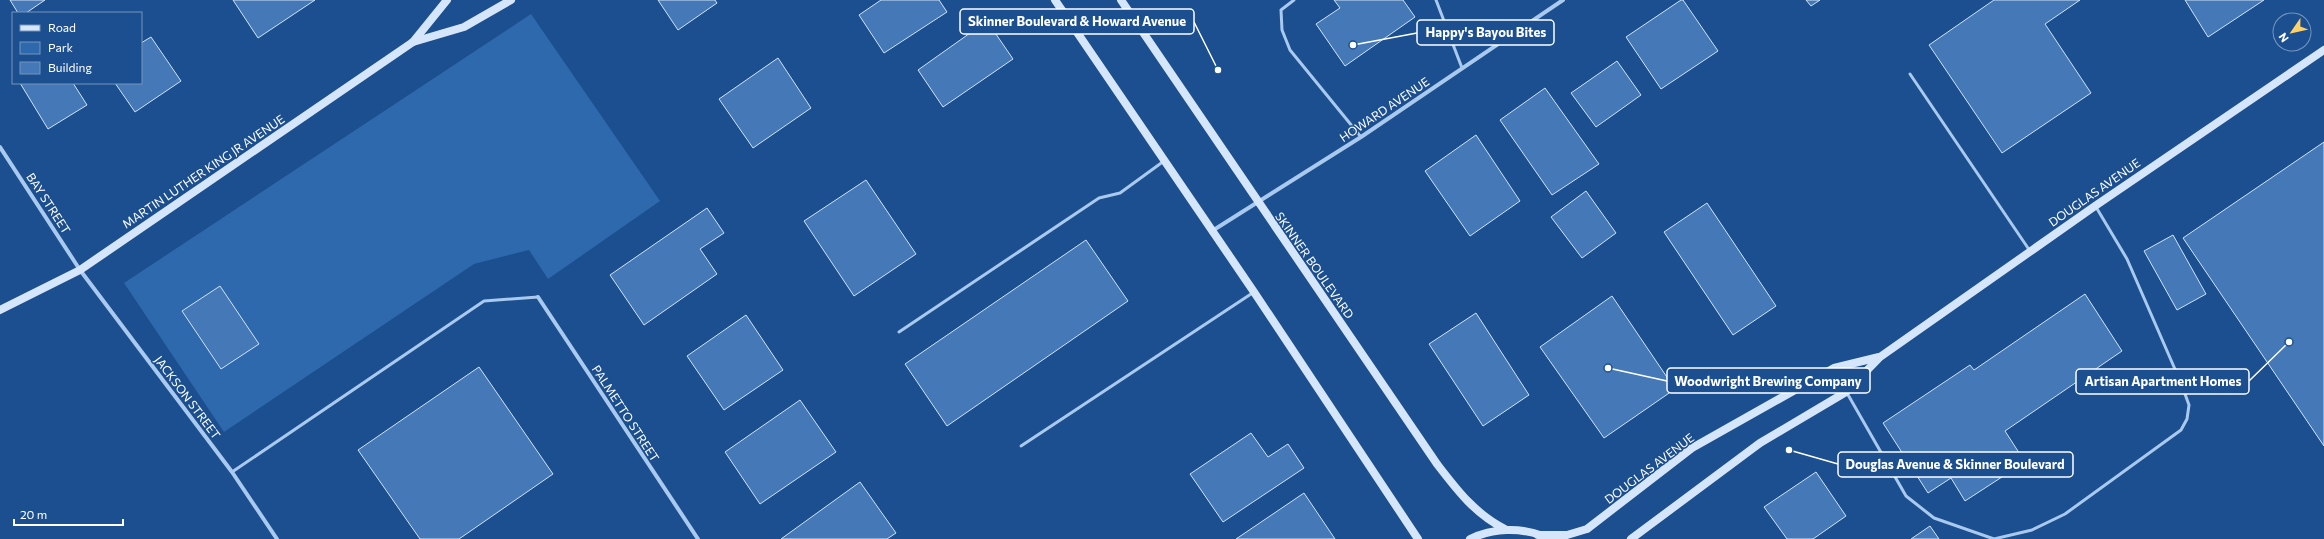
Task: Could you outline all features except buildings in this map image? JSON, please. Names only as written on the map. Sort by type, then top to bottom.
[{"type":"street","name":"MARTIN LUTHER KING JR AVENUE","points":[[0,310],[80,270],[412,42],[446,0]]},
{"type":"street","name":"MARTIN LUTHER KING JR AVENUE","points":[[412,42],[464,27],[511,0]]},
{"type":"street","points":[[1055,0],[1254,292],[1418,539]]},
{"type":"street","name":"SKINNER BOULEVARD","points":[[1121,0],[1257,202],[1437,464],[1470,505],[1488,520],[1505,529]]},
{"type":"street","name":"HOWARD AVENUE","points":[[1212,231],[1361,137],[1563,0]]},
{"type":"street","name":"DOUGLAS AVENUE","points":[[1631,539],[1760,443],[1846,392],[1880,357],[2030,251],[2324,50]]},
{"type":"street","name":"BAY STREET","points":[[0,147],[80,270]]},
{"type":"street","name":"JACKSON STREET","points":[[80,270],[232,472],[277,539]]},
{"type":"street","name":"PALMETTO STREET","points":[[538,297],[698,539]]},
{"type":"street","name":"DOUGLAS AVENUE","points":[[1538,534],[1567,536],[1587,529],[1692,448],[1834,368],[1880,357]]},
{"type":"street","name":"SKINNER BOULEVARD","points":[[1470,539],[1486,531],[1505,529],[1538,534],[1550,539]]},
{"type":"lane","points":[[1294,0],[1281,10],[1282,30],[1290,50],[1361,137]]},
{"type":"lane","points":[[1436,0],[1462,68]]},
{"type":"lane","points":[[1910,74],[2030,251]]},
{"type":"lane","points":[[899,332],[1099,198],[1120,193],[1164,161]]},
{"type":"lane","points":[[1846,392],[1906,496],[1934,518],[1994,539],[2032,530],[2065,514],[2181,430],[2187,419],[2189,405],[2181,383],[2128,259],[2095,206]]},
{"type":"lane","points":[[1021,446],[1254,292]]},
{"type":"lane","points":[[232,472],[484,301],[538,297]]},
{"type":"green space","points":[[531,14],[660,201],[548,279],[529,250],[474,264],[224,432],[124,283]]},
{"type":"place","name":"Happy's Bayou Bites","points":[[1353,45]]},
{"type":"place","name":"Skinner Boulevard & Howard Avenue","points":[[1218,70]]},
{"type":"place","name":"Artisan Apartment Homes","points":[[2289,342]]},
{"type":"place","name":"Woodwright Brewing Company","points":[[1608,368]]},
{"type":"place","name":"Douglas Avenue & Skinner Boulevard","points":[[1789,450]]}]
